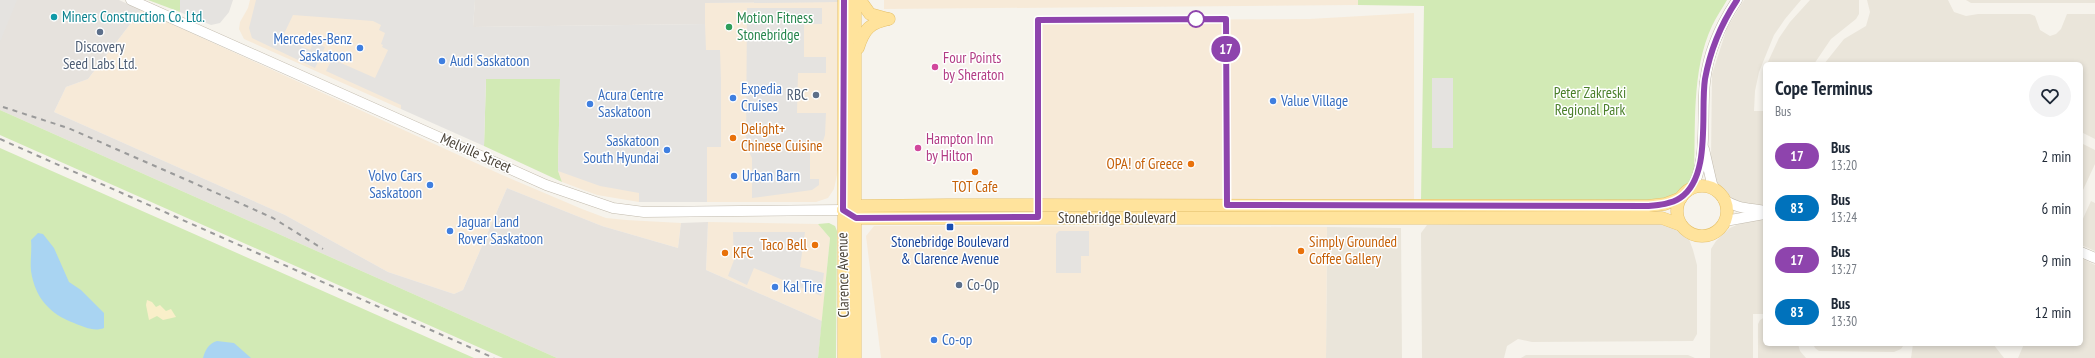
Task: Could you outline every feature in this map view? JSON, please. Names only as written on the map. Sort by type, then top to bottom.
[{"type":"main road","name":"Clarence Avenue","points":[[844,0],[844,358]]},
{"type":"main road","name":"Clarence Avenue","points":[[855,0],[855,358]]},
{"type":"main road","points":[[855,54],[862,34],[875,22],[889,19],[870,14],[860,0]]},
{"type":"main road","points":[[1704,187],[1719,195],[1726,213],[1725,221],[1715,232],[1708,235],[1693,234],[1681,225],[1677,213],[1685,194],[1704,187]]},
{"type":"main road","name":"Stonebridge Boulevard","points":[[843,210],[856,206],[1648,206],[1665,204],[1685,194]]},
{"type":"main road","points":[[843,210],[856,218]]},
{"type":"main road","name":"Stonebridge Boulevard","points":[[856,218],[1073,217],[1423,220],[1662,218],[1681,225]]},
{"type":"street","name":"Melville Street","points":[[131,0],[546,184],[613,208],[644,212],[843,210]]},
{"type":"street","points":[[1685,194],[1698,173],[1702,141],[1703,103],[1709,58],[1715,42],[1737,0]]},
{"type":"street","points":[[1702,141],[1711,180],[1719,195],[1731,205],[1763,212]]},
{"type":"street","points":[[1725,221],[1763,212]]},
{"type":"street","points":[[2083,253],[2095,258]]},
{"type":"shaded area","points":[[0,0],[119,0],[141,10],[88,79],[66,87],[54,112],[285,215],[388,272],[454,294],[463,290],[507,188],[602,226],[678,248],[681,223],[708,222],[706,270],[822,321],[818,358],[557,358],[0,110]]},
{"type":"shaded area","points":[[0,0],[17,0],[0,42]]},
{"type":"shaded area","points":[[180,0],[233,0],[229,12],[220,23],[211,25],[180,12]]},
{"type":"shaded area","points":[[250,0],[475,0],[474,7],[400,7],[401,109],[244,39],[239,29],[240,22],[248,8]]},
{"type":"shaded area","points":[[256,0],[475,0],[473,27],[705,24],[706,50],[720,50],[721,79],[721,147],[707,147],[707,202],[639,202],[639,193],[600,186],[558,171],[560,79],[486,79],[484,146],[401,109],[401,105],[326,71],[332,59],[375,78],[388,50],[382,47],[383,45],[381,44],[385,33],[379,30],[381,25],[373,21],[293,15],[282,38],[310,50],[314,42],[325,47],[315,68],[252,38],[249,28]]},
{"type":"shaded area","points":[[475,0],[838,0],[838,2],[705,3],[705,24],[473,27]]},
{"type":"shaded area","points":[[754,0],[834,0],[834,2],[754,3]]},
{"type":"shaded area","points":[[884,0],[1358,0],[1358,5],[884,9]]},
{"type":"shaded area","points":[[1744,0],[1801,0],[1774,35],[1759,72],[1755,91],[1754,111],[1763,111],[1763,207],[1749,207],[1724,195],[1715,181],[1711,159],[1712,74],[1727,28]]},
{"type":"shaded area","points":[[1810,0],[1859,0],[1859,14],[1856,19],[1831,39],[1815,62],[1768,62],[1779,38],[1790,22]]},
{"type":"shaded area","points":[[1867,0],[1948,0],[1954,12],[1966,16],[1978,14],[2030,14],[2035,16],[2040,30],[2050,36],[2056,34],[2061,29],[2067,14],[2095,14],[2095,139],[2083,133],[2083,62],[1826,62],[1844,39],[1866,26],[1870,12]]},
{"type":"shaded area","points":[[1966,0],[2095,0],[2095,3],[1971,3]]},
{"type":"shaded area","points":[[838,2],[838,170],[834,189],[828,198],[816,202],[639,202],[597,195],[562,182],[558,171],[560,79],[704,24],[704,3]]},
{"type":"shaded area","points":[[747,8],[822,8],[822,24],[804,24],[804,57],[826,57],[826,73],[798,73],[797,113],[826,113],[825,135],[823,141],[810,141],[810,179],[819,179],[819,185],[812,190],[752,198],[752,158],[746,146]]},
{"type":"shaded area","points":[[141,10],[500,174],[582,209],[606,218],[681,223],[678,248],[602,226],[507,188],[463,290],[454,294],[388,272],[285,215],[54,112],[66,87],[88,79]]},
{"type":"shaded area","points":[[1414,13],[1414,205],[1037,206],[1038,20],[1309,19]]},
{"type":"shaded area","points":[[1432,78],[1453,78],[1453,148],[1432,148]]},
{"type":"shaded area","points":[[2083,144],[2095,150],[2095,164],[2083,190]]},
{"type":"shaded area","points":[[2091,201],[2095,203],[2095,251],[2083,246],[2083,219]]},
{"type":"shaded area","points":[[1763,220],[1763,314],[1753,314],[1753,358],[1710,358],[1711,249],[1716,241],[1730,228],[1743,222]]},
{"type":"shaded area","points":[[1654,221],[1679,229],[1689,239],[1693,250],[1697,265],[1697,334],[1693,341],[1532,342],[1518,339],[1507,346],[1504,358],[1422,358],[1421,233],[1427,225]]},
{"type":"shaded area","points":[[708,222],[818,224],[830,238],[822,321],[706,270]]},
{"type":"shaded area","points":[[874,226],[1327,227],[1326,358],[881,358],[866,236]]},
{"type":"shaded area","points":[[1327,227],[1401,228],[1402,358],[1326,358]]},
{"type":"shaded area","points":[[1059,231],[1089,231],[1089,256],[1081,256],[1081,273],[1056,273],[1056,234]]},
{"type":"shaded area","points":[[733,232],[805,232],[800,267],[824,273],[821,296],[754,268],[747,285],[728,276],[734,260]]},
{"type":"shaded area","points":[[2083,259],[2095,265],[2095,358],[2018,358],[2023,346],[2083,346]]},
{"type":"shaded area","points":[[1763,318],[1763,346],[1799,346],[1800,351],[1806,358],[1758,358],[1758,324]]},
{"type":"shaded area","points":[[1814,346],[1903,346],[1901,349],[1894,352],[1819,351]]},
{"type":"shaded area","points":[[1913,346],[1995,346],[2004,358],[1911,358]]},
{"type":"shaded area","points":[[1526,355],[1688,355],[1695,358],[1521,358]]},
{"type":"green space","points":[[148,0],[180,0],[180,12]]},
{"type":"green space","name":"Peter Zakreski Regional Park","points":[[1358,0],[1727,0],[1712,26],[1705,43],[1701,62],[1696,99],[1694,175],[1690,183],[1685,190],[1671,201],[1421,200],[1424,6],[1358,5]]},
{"type":"green space","points":[[486,78],[560,79],[558,171],[562,182],[484,146]]},
{"type":"green space","points":[[0,110],[557,358],[503,358],[0,135]]},
{"type":"green space","points":[[0,148],[474,358],[0,358]]},
{"type":"green space","points":[[829,223],[835,226],[837,231],[836,358],[818,358],[830,238],[818,224]]},
{"type":"sand","points":[[147,300],[152,302],[156,307],[160,305],[166,311],[171,309],[176,317],[163,320],[157,316],[149,320],[146,305]]},
{"type":"water","points":[[38,233],[43,234],[54,248],[69,282],[81,290],[104,313],[104,328],[89,328],[65,319],[51,310],[40,297],[33,281],[31,271],[31,240]]},
{"type":"water","points":[[217,341],[234,343],[251,358],[203,358],[208,347]]},
{"type":"railway","points":[[3,107],[68,128],[244,205],[273,218],[323,249]]},
{"type":"railway","points":[[0,139],[494,358]]},
{"type":"bus line","name":"17","points":[[844,0],[843,210],[856,218],[950,218],[1038,217],[1038,20],[1165,18],[1226,19],[1227,205],[1348,204],[1648,206],[1665,204],[1681,198],[1690,190],[1696,180],[1700,162],[1703,103],[1709,58],[1728,14],[1737,0]]},
{"type":"place","name":"Miners Construction Co. Ltd.","points":[[54,17]]},
{"type":"place","name":"Motion Fitness Stonebridge","points":[[729,27]]},
{"type":"place","name":"Discovery Seed Labs Ltd.","points":[[100,32]]},
{"type":"place","name":"Mercedes-Benz Saskatoon","points":[[360,48]]},
{"type":"place","name":"Audi Saskatoon","points":[[442,61]]},
{"type":"place","name":"Four Points by Sheraton","points":[[935,67]]},
{"type":"place","name":"RBC","points":[[816,95]]},
{"type":"place","name":"Expedia Cruises","points":[[733,98]]},
{"type":"place","name":"Value Village","points":[[1273,101]]},
{"type":"place","name":"Acura Centre Saskatoon","points":[[590,104]]},
{"type":"place","name":"Delight+ Chinese Cuisine","points":[[733,138]]},
{"type":"place","name":"Hampton Inn by Hilton","points":[[918,148]]},
{"type":"place","name":"Saskatoon South Hyundai","points":[[667,150]]},
{"type":"place","name":"OPA! of Greece","points":[[1191,164]]},
{"type":"place","name":"TOT Cafe","points":[[975,172]]},
{"type":"place","name":"Urban Barn","points":[[734,176]]},
{"type":"place","name":"Volvo Cars Saskatoon","points":[[430,185]]},
{"type":"place","name":"Stonebridge Boulevard & Clarence Avenue","points":[[950,227]]},
{"type":"place","name":"Jaguar Land Rover Saskatoon","points":[[450,231]]},
{"type":"place","name":"Taco Bell","points":[[815,245]]},
{"type":"place","name":"Simply Grounded Coffee Gallery","points":[[1301,251]]},
{"type":"place","name":"KFC","points":[[725,253]]},
{"type":"place","name":"Co-Op","points":[[959,285]]},
{"type":"place","name":"Kal Tire","points":[[775,287]]},
{"type":"place","name":"Co-op","points":[[934,340]]}]
